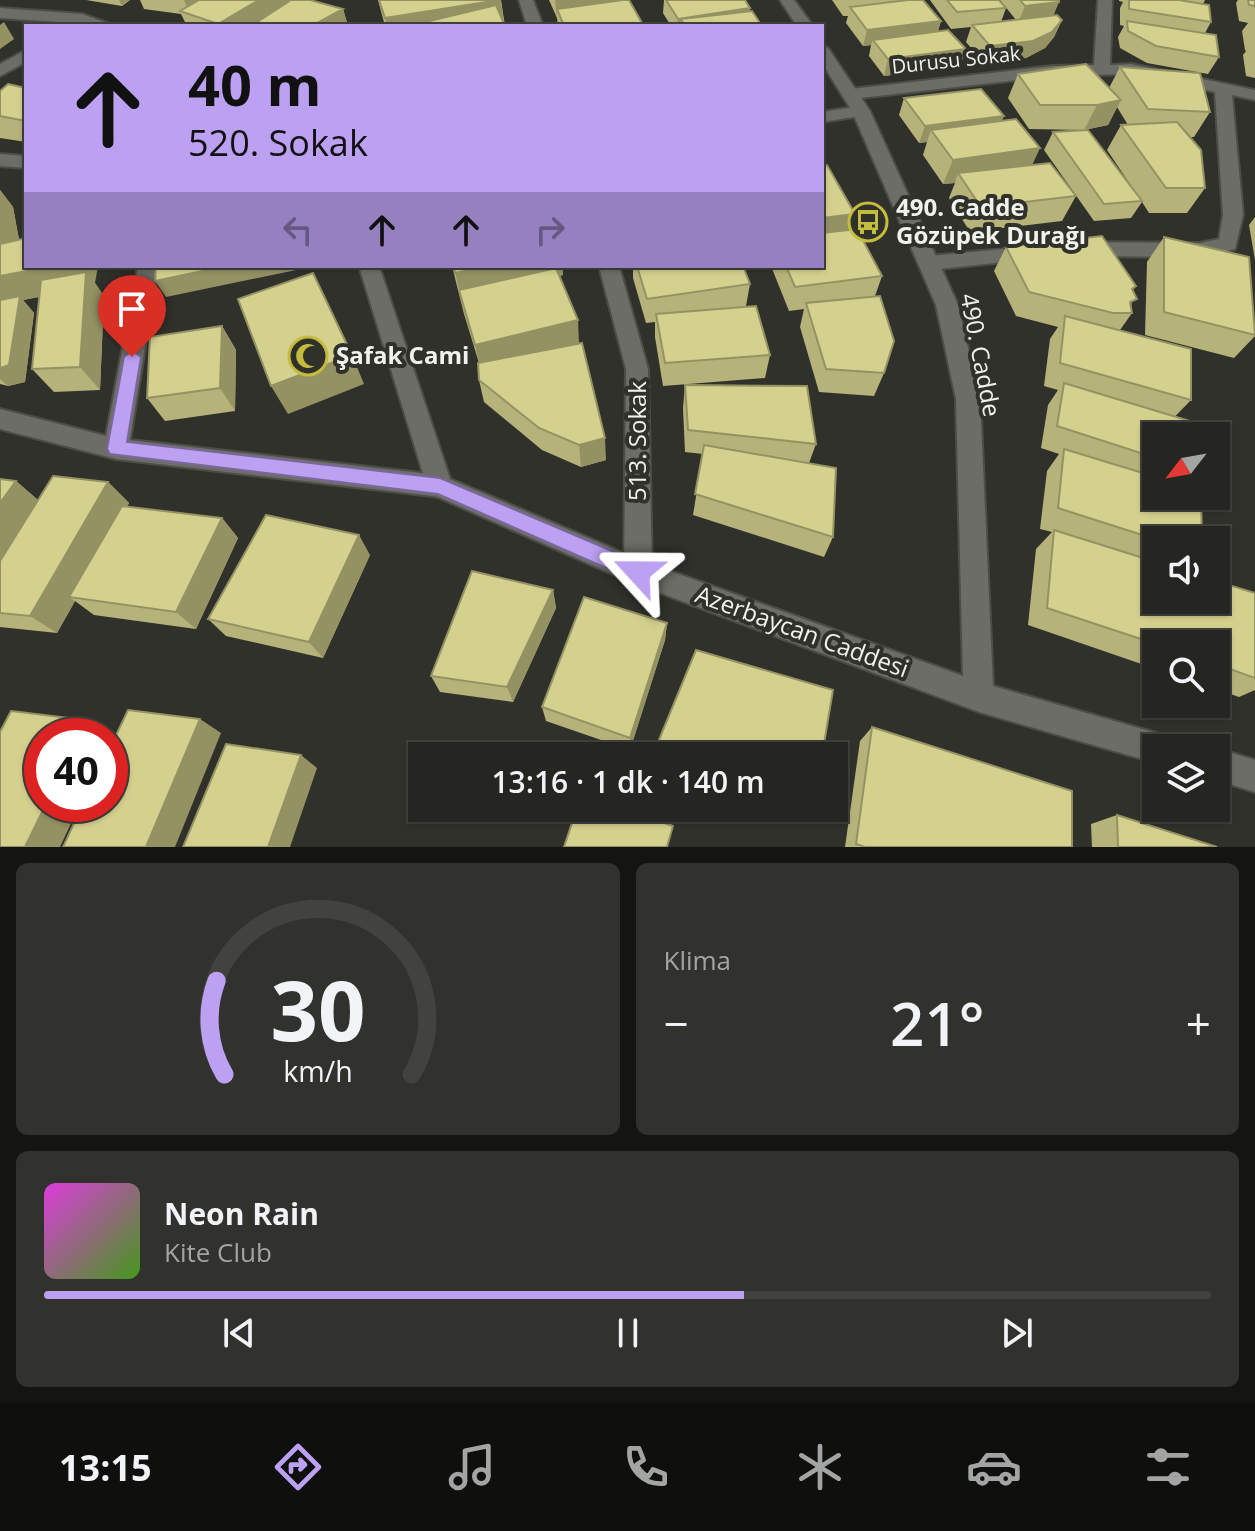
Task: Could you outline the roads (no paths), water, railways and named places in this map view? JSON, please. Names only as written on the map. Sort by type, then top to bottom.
[{"type":"street","points":[[526,0],[534,24]]},
{"type":"street","points":[[787,0],[804,24]]},
{"type":"street","points":[[1102,70],[1105,0]]},
{"type":"street","points":[[0,13],[77,22]]},
{"type":"street","name":"490. Cadde","points":[[824,54],[856,102],[947,305],[968,399],[979,697]]},
{"type":"street","points":[[0,71],[24,56]]},
{"type":"street","name":"Durusu Sokak","points":[[824,116],[856,102],[1052,71],[1131,69],[1255,95]]},
{"type":"street","points":[[930,263],[1103,247],[1200,250],[1228,244],[1233,215],[1223,89]]},
{"type":"street","points":[[0,160],[24,162]]},
{"type":"street","points":[[116,449],[148,268]]},
{"type":"street","points":[[370,268],[440,486]]},
{"type":"street","name":"513. Sokak","points":[[610,268],[637,369],[638,572]]},
{"type":"street","name":"Azerbaycan Caddesi","points":[[0,419],[116,449],[440,486],[638,572],[979,697],[1142,743]]},
{"type":"street","points":[[1230,768],[1255,776]]},
{"type":"place","name":"490. Cadde Gözüpek Durağı","points":[[868,222]]},
{"type":"place","name":"Şafak Cami","points":[[308,356]]}]
